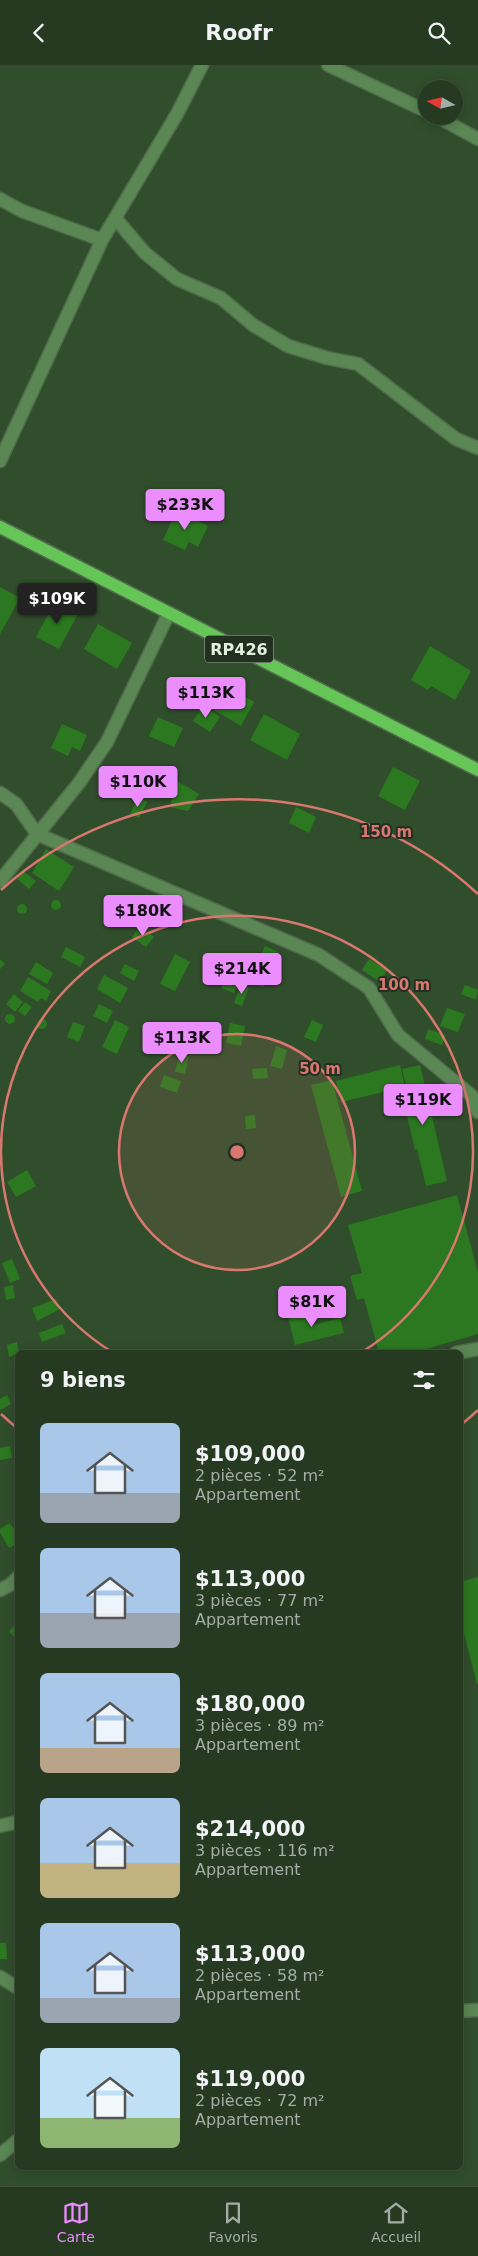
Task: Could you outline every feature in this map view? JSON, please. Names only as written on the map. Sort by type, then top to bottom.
[{"type":"main road","name":"RP426","points":[[0,527],[478,770]]},
{"type":"street","points":[[0,461],[102,240],[177,114],[202,65]]},
{"type":"street","points":[[328,65],[418,107]]},
{"type":"street","points":[[452,125],[478,139]]},
{"type":"street","points":[[0,199],[22,211],[102,240]]},
{"type":"street","points":[[115,219],[145,253],[177,279],[221,298],[253,325],[288,346],[327,358],[358,364],[456,439],[478,449]]},
{"type":"street","points":[[0,881],[79,783],[107,742],[169,613]]},
{"type":"street","points":[[0,793],[16,804],[37,834],[319,955],[369,988],[398,1035],[472,1096],[478,1112]]},
{"type":"street","points":[[463,1352],[478,1349]]},
{"type":"street","points":[[0,1590],[15,1580]]},
{"type":"street","points":[[0,1826],[15,1823]]},
{"type":"street","points":[[0,1977],[15,1987]]},
{"type":"street","points":[[0,1986],[15,1988]]},
{"type":"street","points":[[463,2011],[478,2010]]},
{"type":"street","points":[[0,2155],[15,2142]]},
{"type":"building","points":[[177,510],[208,526],[198,547],[189,542],[185,550],[163,540]]},
{"type":"building","points":[[0,587],[20,598],[0,634]]},
{"type":"building","points":[[55,602],[78,614],[59,649],[36,637]]},
{"type":"building","points":[[98,624],[132,643],[117,669],[84,649]]},
{"type":"building","points":[[430,646],[471,671],[455,700],[431,686],[428,690],[411,680]]},
{"type":"building","points":[[227,686],[254,702],[241,726],[214,710]]},
{"type":"building","points":[[203,706],[220,717],[210,732],[193,721]]},
{"type":"building","points":[[264,714],[300,734],[287,760],[250,740]]},
{"type":"building","points":[[158,717],[183,728],[174,747],[149,736]]},
{"type":"building","points":[[62,724],[87,735],[80,751],[72,747],[68,756],[51,748]]},
{"type":"building","points":[[393,767],[420,781],[405,810],[378,796]]},
{"type":"building","points":[[177,781],[199,794],[188,811],[170,807]]},
{"type":"building","points":[[138,797],[147,802],[139,818],[130,814]]},
{"type":"building","points":[[296,807],[316,817],[309,833],[289,823]]},
{"type":"building","points":[[46,849],[74,867],[59,891],[32,873]]},
{"type":"building","points":[[23,871],[36,881],[29,889],[17,879]]},
{"type":"building","points":[[54,900],[58,900],[61,905],[60,909],[54,910],[51,907],[51,903]]},
{"type":"building","points":[[20,904],[24,904],[27,909],[26,913],[20,914],[17,911],[17,907]]},
{"type":"building","points":[[140,926],[154,937],[146,947],[132,937]]},
{"type":"building","points":[[265,946],[278,952],[263,987],[250,982]]},
{"type":"building","points":[[66,947],[85,957],[80,967],[61,957]]},
{"type":"building","points":[[175,954],[190,962],[175,991],[160,984]]},
{"type":"building","points":[[234,957],[247,963],[234,993],[221,988]]},
{"type":"building","points":[[0,959],[5,964],[0,969]]},
{"type":"building","points":[[369,959],[387,970],[380,982],[362,970]]},
{"type":"building","points":[[36,962],[53,973],[47,984],[29,974]]},
{"type":"building","points":[[125,964],[139,971],[134,981],[120,973]]},
{"type":"building","points":[[104,975],[128,988],[120,1003],[97,989]]},
{"type":"building","points":[[28,977],[51,991],[46,1001],[41,998],[38,1002],[20,991]]},
{"type":"building","points":[[241,985],[249,988],[242,1006],[234,1003]]},
{"type":"building","points":[[465,985],[478,990],[476,1000],[461,994]]},
{"type":"building","points":[[14,994],[23,1002],[15,1012],[6,1004]]},
{"type":"building","points":[[25,1002],[32,1007],[25,1016],[18,1011]]},
{"type":"building","points":[[99,1004],[113,1011],[107,1023],[93,1016]]},
{"type":"building","points":[[447,1008],[465,1014],[458,1032],[440,1026]]},
{"type":"building","points":[[8,1014],[12,1014],[15,1019],[14,1023],[8,1024],[5,1021],[5,1017]]},
{"type":"building","points":[[40,1019],[44,1019],[47,1024],[46,1028],[40,1029],[37,1026],[37,1022]]},
{"type":"building","points":[[115,1020],[129,1027],[117,1054],[102,1047]]},
{"type":"building","points":[[312,1020],[323,1025],[316,1042],[304,1037]]},
{"type":"building","points":[[73,1022],[85,1026],[79,1042],[67,1037]]},
{"type":"building","points":[[230,1023],[245,1026],[241,1046],[226,1043]]},
{"type":"building","points":[[428,1029],[445,1035],[442,1045],[425,1039]]},
{"type":"building","points":[[276,1046],[287,1050],[282,1069],[270,1066]]},
{"type":"building","points":[[179,1054],[189,1056],[185,1074],[175,1072]]},
{"type":"building","points":[[400,1065],[405,1087],[341,1102],[336,1081]]},
{"type":"building","points":[[420,1065],[447,1181],[426,1186],[417,1149],[415,1150],[401,1090],[407,1089],[402,1069]]},
{"type":"building","points":[[267,1068],[268,1078],[253,1079],[252,1069]]},
{"type":"building","points":[[164,1075],[181,1081],[177,1093],[160,1087]]},
{"type":"building","points":[[332,1080],[362,1191],[341,1197],[311,1085]]},
{"type":"building","points":[[255,1115],[256,1128],[246,1129],[245,1116]]},
{"type":"building","points":[[27,1170],[36,1186],[16,1197],[7,1182]]},
{"type":"building","points":[[457,1195],[478,1272],[478,1334],[422,1350],[378,1350],[364,1298],[357,1300],[350,1276],[362,1273],[348,1225]]},
{"type":"building","points":[[12,1259],[20,1279],[10,1283],[2,1263]]},
{"type":"building","points":[[13,1285],[15,1298],[6,1300],[4,1287]]},
{"type":"building","points":[[56,1299],[60,1309],[37,1321],[32,1308]]},
{"type":"building","points":[[306,1308],[311,1326],[340,1318],[344,1333],[295,1345],[287,1313]]},
{"type":"building","points":[[62,1324],[66,1333],[42,1342],[39,1333]]},
{"type":"building","points":[[17,1342],[18,1350],[15,1350],[15,1355],[9,1357],[7,1345]]},
{"type":"building","points":[[7,1395],[11,1404],[0,1410],[0,1399]]},
{"type":"building","points":[[10,1446],[12,1458],[0,1460],[0,1448]]},
{"type":"building","points":[[10,1523],[15,1530],[15,1545],[9,1548],[0,1533],[0,1529]]},
{"type":"building","points":[[478,1577],[478,1684],[463,1630],[463,1581]]},
{"type":"building","points":[[15,1624],[15,1637],[9,1632]]},
{"type":"building","points":[[0,1943],[6,1943],[7,1959],[0,1959]]}]
